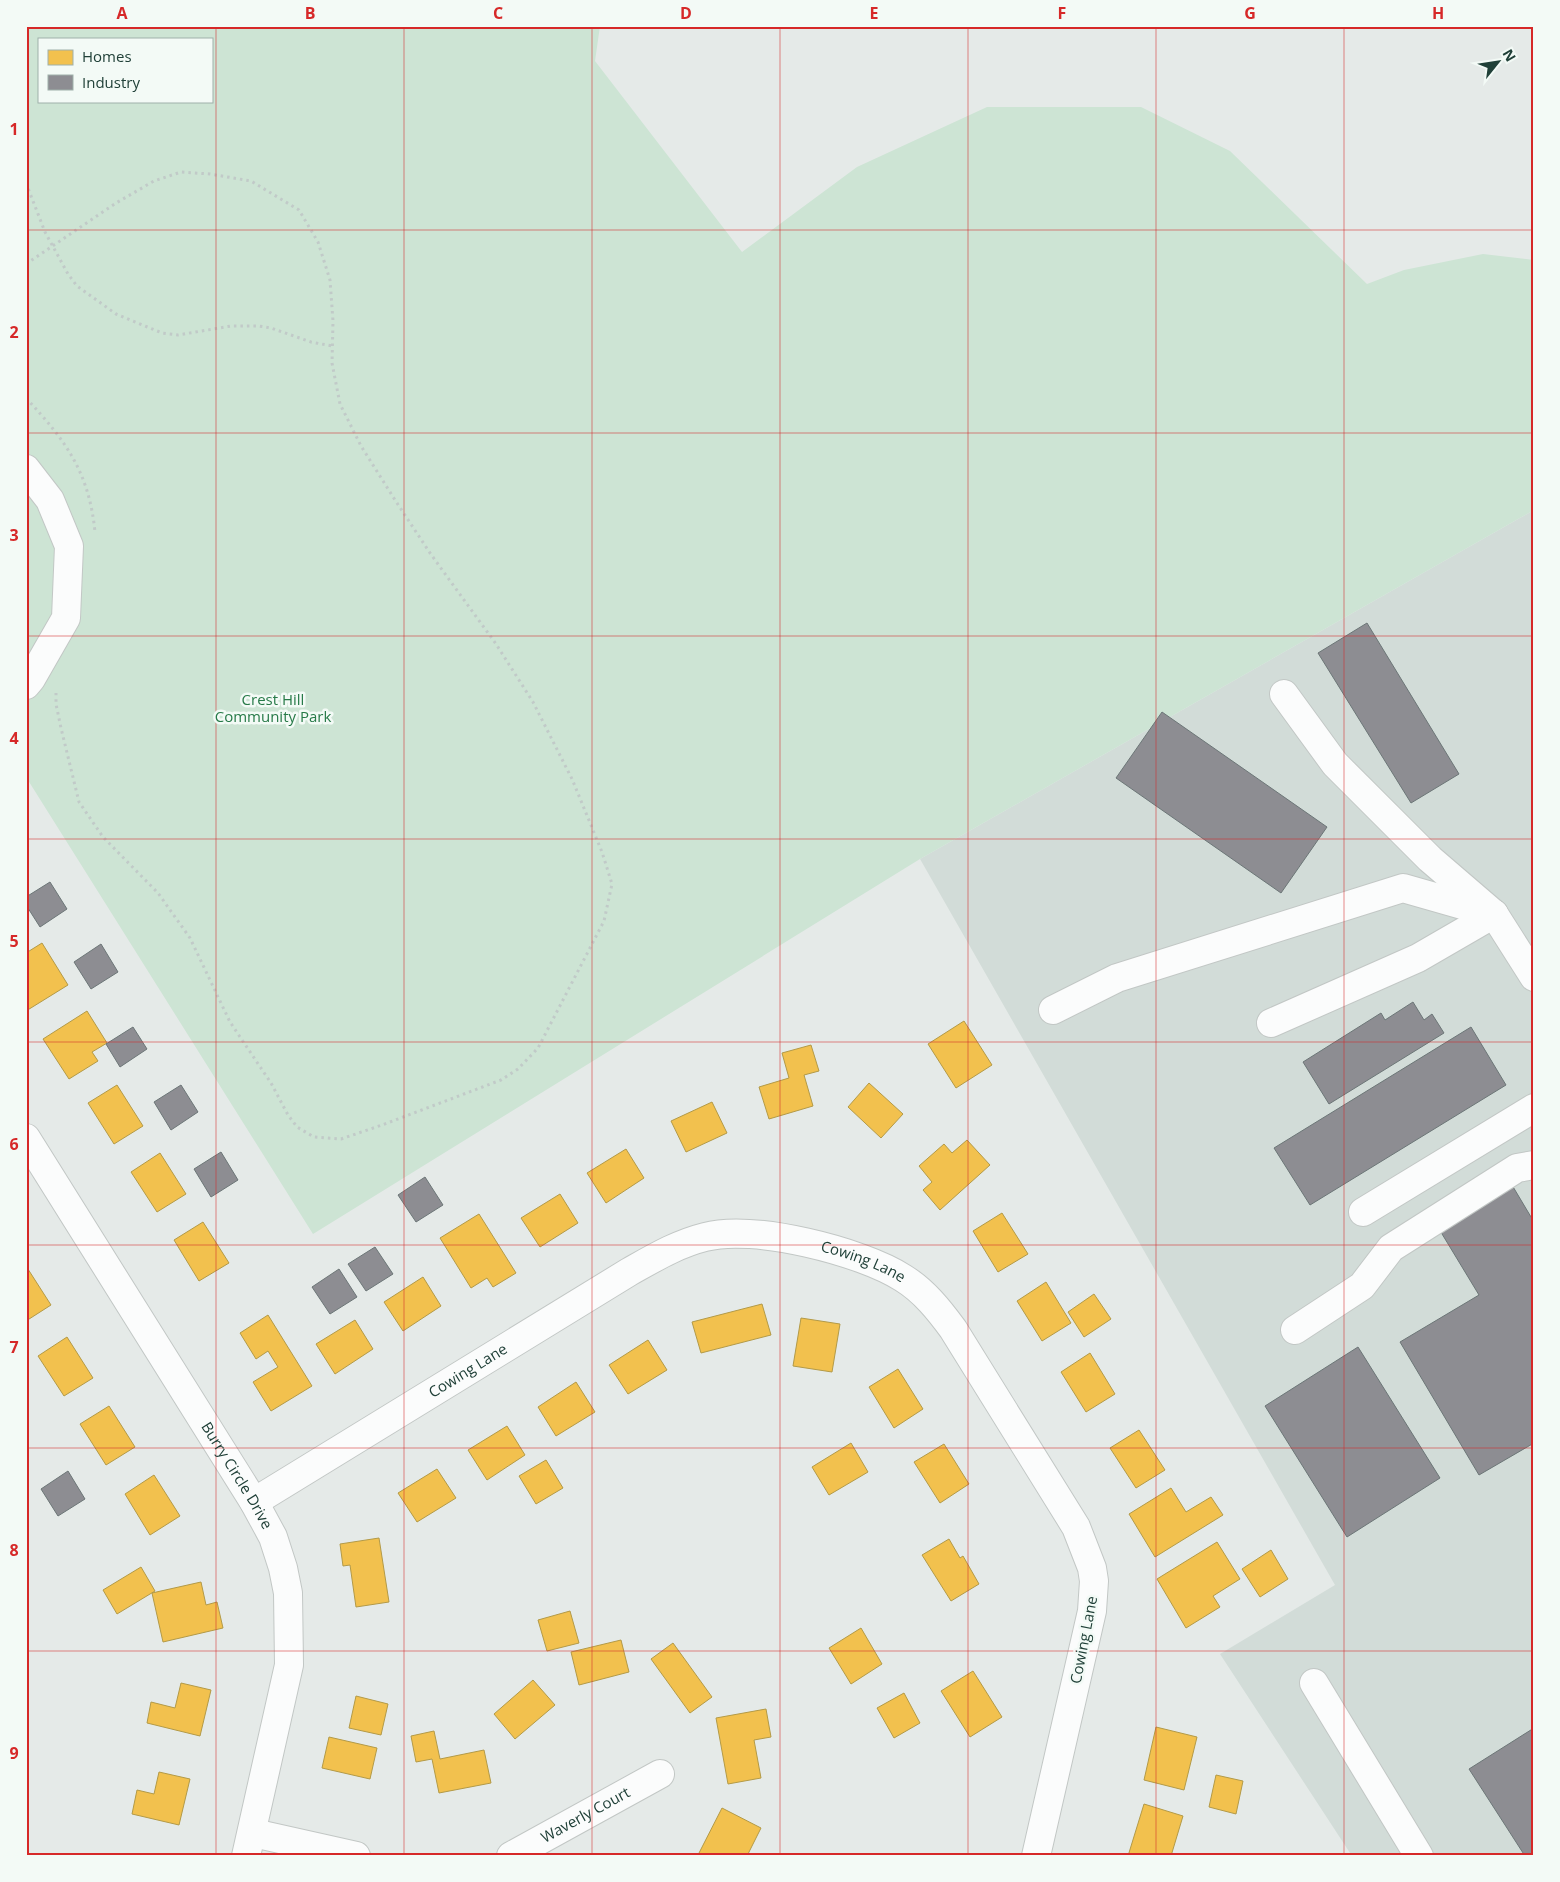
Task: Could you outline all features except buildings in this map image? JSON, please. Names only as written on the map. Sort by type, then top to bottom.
[{"type":"street","points":[[26,469],[50,500],[69,546],[66,618],[26,685]]},
{"type":"street","points":[[1284,694],[1335,764],[1430,859],[1494,914],[1534,978]]},
{"type":"street","points":[[1053,1010],[1116,978],[1403,888],[1494,914]]},
{"type":"street","points":[[1271,1022],[1418,958],[1494,914]]},
{"type":"street","points":[[1363,1212],[1534,1108]]},
{"type":"street","name":"Burry Circle Drive","points":[[26,1138],[254,1502],[273,1537],[283,1568],[288,1592],[289,1665],[249,1845]]},
{"type":"street","points":[[1295,1330],[1362,1286],[1391,1248],[1517,1168],[1534,1165]]},
{"type":"street","name":"Cowing Lane","points":[[254,1502],[629,1272],[676,1246],[707,1236],[756,1234],[779,1237],[838,1252],[880,1266],[903,1278],[922,1292],[953,1329],[1076,1527],[1092,1568],[1094,1581],[1092,1611],[1036,1856]]},
{"type":"street","points":[[1314,1683],[1419,1856]]},
{"type":"street","name":"Waverly Court","points":[[511,1856],[660,1774]]},
{"type":"street","points":[[249,1845],[356,1856]]},
{"type":"path","points":[[26,264],[154,181],[181,172],[210,174],[250,181],[299,210],[318,242],[330,280],[332,363],[340,404],[361,446],[425,546],[496,644],[532,702],[572,779],[602,852],[612,884],[604,921],[538,1048],[518,1069],[501,1080],[382,1126],[341,1139],[314,1137],[297,1127],[288,1115],[271,1083],[230,1022],[190,938],[158,893],[103,837],[79,802],[61,728]]},
{"type":"path","points":[[26,183],[44,232],[77,286],[116,314],[162,334],[178,335],[231,326],[259,326],[271,328],[311,342],[332,346]]},
{"type":"shaded area","points":[[1534,510],[1534,1856],[1352,1856],[1220,1654],[1335,1585],[920,859]]},
{"type":"green space","name":"Crest Hill Community Park","points":[[26,26],[600,26],[595,61],[742,252],[857,167],[987,107],[1141,107],[1230,151],[1367,284],[1404,270],[1483,254],[1534,260],[1534,510],[920,859],[313,1234],[26,777]]}]
